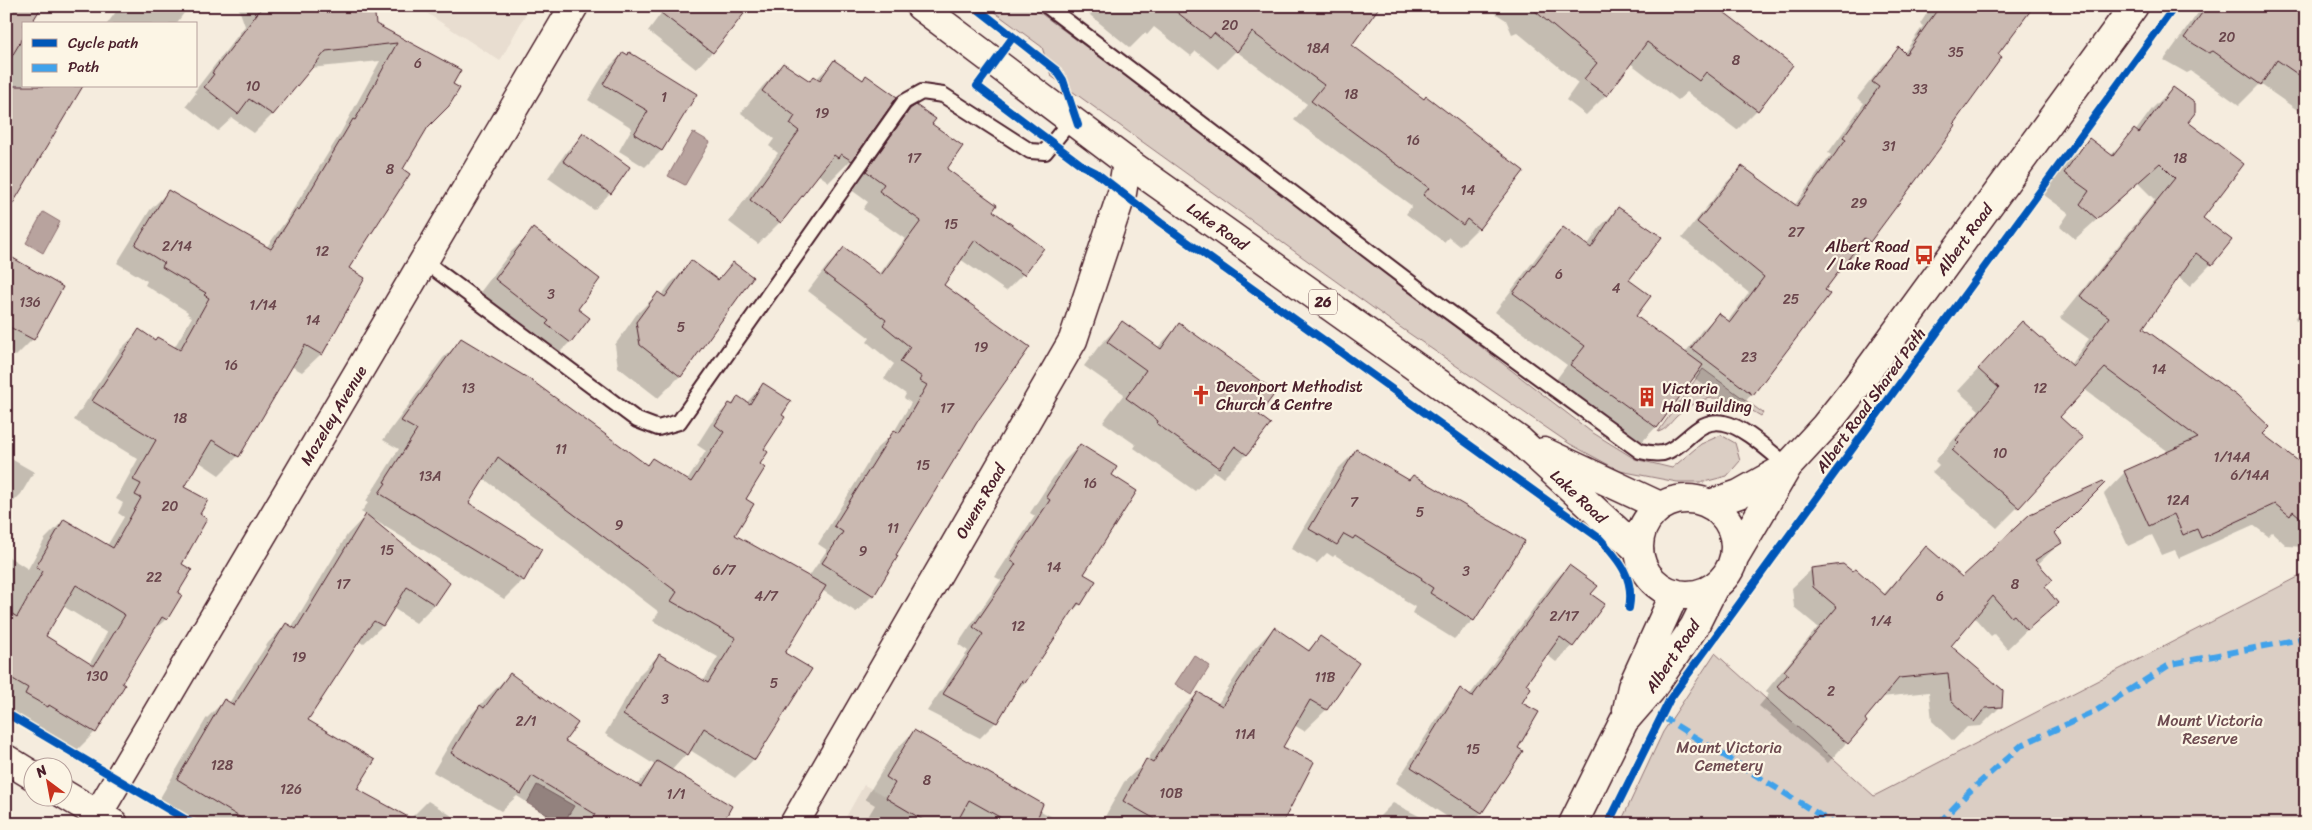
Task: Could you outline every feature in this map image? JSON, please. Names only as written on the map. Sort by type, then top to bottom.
[{"type":"main road","name":"Mozeley Avenue","points":[[101,821],[424,261],[574,6]]},
{"type":"main road","name":"Lake Road","points":[[920,6],[1127,162],[1520,441],[1639,551]]},
{"type":"main road","name":"Albert Road","points":[[1735,556],[1788,466],[1825,426],[1856,387],[2134,6]]},
{"type":"main road","name":"Owens Road","points":[[794,824],[1074,340],[1122,192],[1127,162]]},
{"type":"main road","name":"Lake Road","points":[[1520,441],[1660,506]]},
{"type":"main road","name":"Albert Road","points":[[1710,504],[1739,494],[1788,466]]},
{"type":"main road","points":[[1660,506],[1676,499],[1694,498],[1710,504],[1726,517],[1734,536],[1735,556],[1727,574],[1714,587],[1695,594],[1675,593]]},
{"type":"main road","name":"26","points":[[1660,506],[1643,526],[1639,551],[1644,570],[1657,584],[1675,593]]},
{"type":"main road","name":"Albert Road","points":[[1624,721],[1651,690],[1694,627],[1714,587]]},
{"type":"main road","name":"Albert Road","points":[[1573,824],[1624,721],[1632,687],[1675,593]]},
{"type":"main road","points":[[6,759],[22,769]]},
{"type":"main road","points":[[72,800],[101,821]]},
{"type":"lane","points":[[1047,6],[1456,317],[1640,451],[1664,452],[1674,448],[1698,428],[1712,422],[1724,423],[1738,428],[1788,466]]},
{"type":"lane","points":[[424,261],[637,420],[658,428],[679,422],[904,102],[922,92],[943,94],[1030,151],[1045,152],[1071,120]]},
{"type":"shaded area","points":[[416,6],[530,6],[500,61]]},
{"type":"shaded area","points":[[693,132],[710,142],[685,185],[668,176]]},
{"type":"shaded area","points":[[43,212],[60,222],[43,253],[26,243]]},
{"type":"shaded area","points":[[1194,655],[1210,666],[1192,695],[1175,684]]},
{"type":"shaded area","points":[[537,785],[574,806],[563,824],[527,803]]},
{"type":"shaded area","points":[[864,785],[941,824],[842,824]]},
{"type":"green space","points":[[986,6],[1031,6],[1264,179],[1590,431],[1635,459],[1672,468],[1701,444],[1721,435],[1735,443],[1740,461],[1727,476],[1704,482],[1677,482],[1620,471],[1570,444],[1394,323],[1051,76],[1042,47]]},
{"type":"green space","points":[[1703,369],[1763,413],[1761,416],[1728,400],[1707,399],[1687,408],[1666,428],[1658,432]]},
{"type":"green space","name":"Mount Victoria Reserve","points":[[2306,573],[2306,824],[1620,824],[1663,732],[1715,653],[1874,796]]},
{"type":"building","points":[[6,6],[42,6],[32,22],[22,22],[22,39],[6,66]]},
{"type":"building","points":[[263,6],[314,6],[321,10],[374,6],[376,24],[461,70],[453,84],[460,88],[449,106],[428,127],[403,169],[410,174],[349,268],[365,278],[322,355],[305,345],[239,457],[212,440],[184,487],[208,500],[200,514],[207,519],[182,564],[192,570],[178,593],[182,595],[167,620],[162,617],[122,683],[125,685],[96,733],[49,705],[48,707],[25,694],[28,688],[6,675],[6,610],[17,617],[43,571],[36,567],[64,519],[113,548],[141,498],[135,495],[141,484],[133,480],[156,440],[92,401],[139,329],[155,340],[157,337],[180,350],[209,298],[204,295],[206,293],[162,267],[164,263],[135,245],[168,190],[271,249],[297,208],[299,210],[353,119],[355,120],[397,43],[326,51],[273,115],[249,99],[238,114],[204,87],[214,74],[212,73]],"holes":[[[76,585],[125,615],[94,666],[46,636]]]},
{"type":"building","points":[[652,6],[750,6],[713,53]]},
{"type":"building","points":[[1169,6],[1380,6],[1352,45],[1424,99],[1426,96],[1524,171],[1479,229],[1467,219],[1463,225],[1423,195],[1429,188],[1311,101],[1324,85],[1252,32],[1237,52],[1214,33],[1210,38]]},
{"type":"building","points":[[1529,6],[1716,6],[1793,65],[1758,111],[1706,72],[1699,81],[1647,42],[1607,96],[1584,79],[1597,63]]},
{"type":"building","points":[[1940,6],[2034,6],[1998,54],[2002,57],[1954,123],[1956,125],[1940,148],[1870,242],[1864,238],[1825,290],[1830,294],[1753,395],[1691,348],[1718,313],[1730,322],[1764,277],[1697,222],[1742,166],[1797,206],[1846,139],[1843,137],[1879,87],[1872,82],[1899,47],[1906,54]]},
{"type":"building","points":[[2207,6],[2306,6],[2306,80],[2277,60],[2261,85],[2213,51],[2209,53],[2184,38]]},
{"type":"building","points":[[623,52],[628,55],[629,52],[697,94],[662,151],[634,134],[648,111],[603,84]]},
{"type":"building","points":[[834,60],[863,80],[866,75],[897,97],[852,161],[841,154],[838,158],[834,155],[781,223],[750,200],[799,131],[790,124],[795,116],[762,91],[783,63],[810,81],[814,76],[820,80]]},
{"type":"building","points":[[6,86],[22,86],[22,88],[82,88],[6,215]]},
{"type":"building","points":[[2173,87],[2195,103],[2195,113],[2188,122],[2244,164],[2203,218],[2232,240],[2212,265],[2196,253],[2143,328],[2237,396],[2270,427],[2263,434],[2306,467],[2306,522],[2293,511],[2290,516],[2275,504],[2201,538],[2197,529],[2183,535],[2174,514],[2149,526],[2124,471],[2198,438],[2105,368],[2060,417],[2083,438],[2019,508],[1952,450],[1959,443],[1956,440],[1999,388],[1978,369],[2022,321],[2073,366],[2109,317],[2080,296],[2175,178],[2160,163],[2097,219],[2080,204],[2089,191],[2064,173],[2089,138],[2113,156],[2134,129],[2139,133]]},
{"type":"building","points":[[916,105],[936,119],[932,124],[963,146],[947,169],[997,205],[993,211],[1044,248],[1024,275],[975,240],[944,285],[1030,347],[979,419],[896,555],[898,556],[874,596],[822,563],[843,532],[834,526],[894,430],[899,433],[927,385],[920,381],[922,377],[900,362],[910,347],[883,325],[886,320],[824,273],[844,247],[881,275],[921,221],[879,191],[884,184],[866,171],[910,109]]},
{"type":"building","points":[[583,133],[630,167],[611,194],[563,161]]},
{"type":"building","points":[[1618,207],[1662,237],[1629,280],[1651,296],[1636,316],[1703,365],[1657,428],[1570,365],[1585,346],[1513,293],[1563,227],[1591,248]]},
{"type":"building","points":[[533,228],[600,279],[578,309],[590,318],[571,343],[546,324],[549,321],[495,279]]},
{"type":"building","points":[[6,254],[63,287],[34,340],[6,325]]},
{"type":"building","points":[[691,260],[718,280],[733,262],[753,277],[681,377],[640,345],[636,322],[658,292],[665,297]]},
{"type":"building","name":"Devonport Methodist Church & Centre","points":[[1122,321],[1161,349],[1179,323],[1276,392],[1259,415],[1271,424],[1247,455],[1235,446],[1219,468],[1157,424],[1158,421],[1126,398],[1146,370],[1107,342]]},
{"type":"building","points":[[461,338],[531,380],[647,465],[652,458],[691,482],[724,432],[715,425],[729,403],[733,405],[738,396],[750,404],[763,383],[791,401],[782,415],[785,417],[764,449],[768,452],[760,464],[765,468],[746,499],[754,504],[735,535],[826,586],[785,653],[812,669],[755,760],[704,728],[688,755],[623,715],[659,654],[708,683],[736,638],[671,601],[677,592],[498,457],[469,503],[542,549],[524,581],[379,493],[417,430],[401,421]]},
{"type":"building","points":[[1080,444],[1117,467],[1112,475],[1137,491],[1084,574],[1096,581],[1081,605],[1078,603],[1025,683],[1022,681],[997,723],[943,694],[983,634],[973,627],[1016,564],[1010,560],[1050,500],[1046,497]]},
{"type":"building","points":[[1356,449],[1409,480],[1413,475],[1525,541],[1474,621],[1430,593],[1433,588],[1421,580],[1422,578],[1355,536],[1353,539],[1344,534],[1337,545],[1309,529]]},
{"type":"building","points":[[2103,481],[2105,483],[2055,533],[2062,543],[2035,560],[2053,580],[2045,587],[2058,603],[2027,630],[2014,615],[2011,617],[1993,596],[1951,646],[2003,690],[2002,707],[1985,708],[1974,722],[1951,701],[1948,673],[1899,678],[1865,719],[1867,722],[1848,744],[1777,686],[1788,674],[1784,671],[1837,607],[1813,587],[1811,568],[1843,564],[1852,571],[1856,569],[1885,595],[1926,546],[1962,577],[2030,514]]},
{"type":"building","points":[[366,514],[450,583],[435,605],[407,587],[383,626],[374,621],[364,634],[308,720],[375,760],[357,789],[421,824],[251,824],[177,779],[224,699],[234,705],[286,623],[296,629]]},
{"type":"building","points":[[1569,565],[1598,586],[1591,594],[1605,604],[1573,647],[1560,637],[1526,684],[1531,688],[1522,703],[1539,712],[1518,748],[1523,751],[1482,813],[1411,767],[1460,688],[1472,697]]},
{"type":"building","points":[[1274,627],[1309,651],[1320,636],[1359,663],[1327,710],[1310,700],[1283,747],[1314,762],[1282,824],[1164,824],[1123,801],[1146,759],[1153,763],[1198,692],[1222,706]]},
{"type":"building","points":[[510,673],[578,723],[565,741],[641,787],[657,761],[732,806],[722,824],[589,824],[595,814],[532,776],[521,794],[451,753],[480,705],[484,708]]},
{"type":"building","points":[[914,730],[1043,804],[1035,824],[1012,824],[969,800],[956,824],[930,824],[886,798],[895,783],[886,777]]},
{"type":"marked path","points":[[1938,824],[1969,792],[2023,744],[2094,712],[2171,664],[2306,638]]},
{"type":"marked path","points":[[1661,716],[1834,824]]},
{"type":"cycle path","points":[[974,6],[1057,71],[1063,80],[1078,125]]},
{"type":"cycle path","name":"Albert Road Shared Path","points":[[1608,824],[1670,699],[2175,6]]},
{"type":"cycle path","points":[[1013,37],[977,86],[1161,223],[1599,538],[1613,553],[1627,578],[1630,587],[1629,608]]},
{"type":"cycle path","points":[[6,713],[193,824]]},
{"type":"place","name":"Albert Road / Lake Road","points":[[1924,255]]},
{"type":"place","name":"Devonport Methodist Church & Centre","points":[[1201,395]]},
{"type":"place","name":"Victoria Hall Building","points":[[1647,397]]},
{"type":"park label","name":"Mount Victoria Cemetery","points":[[1729,756]]}]
